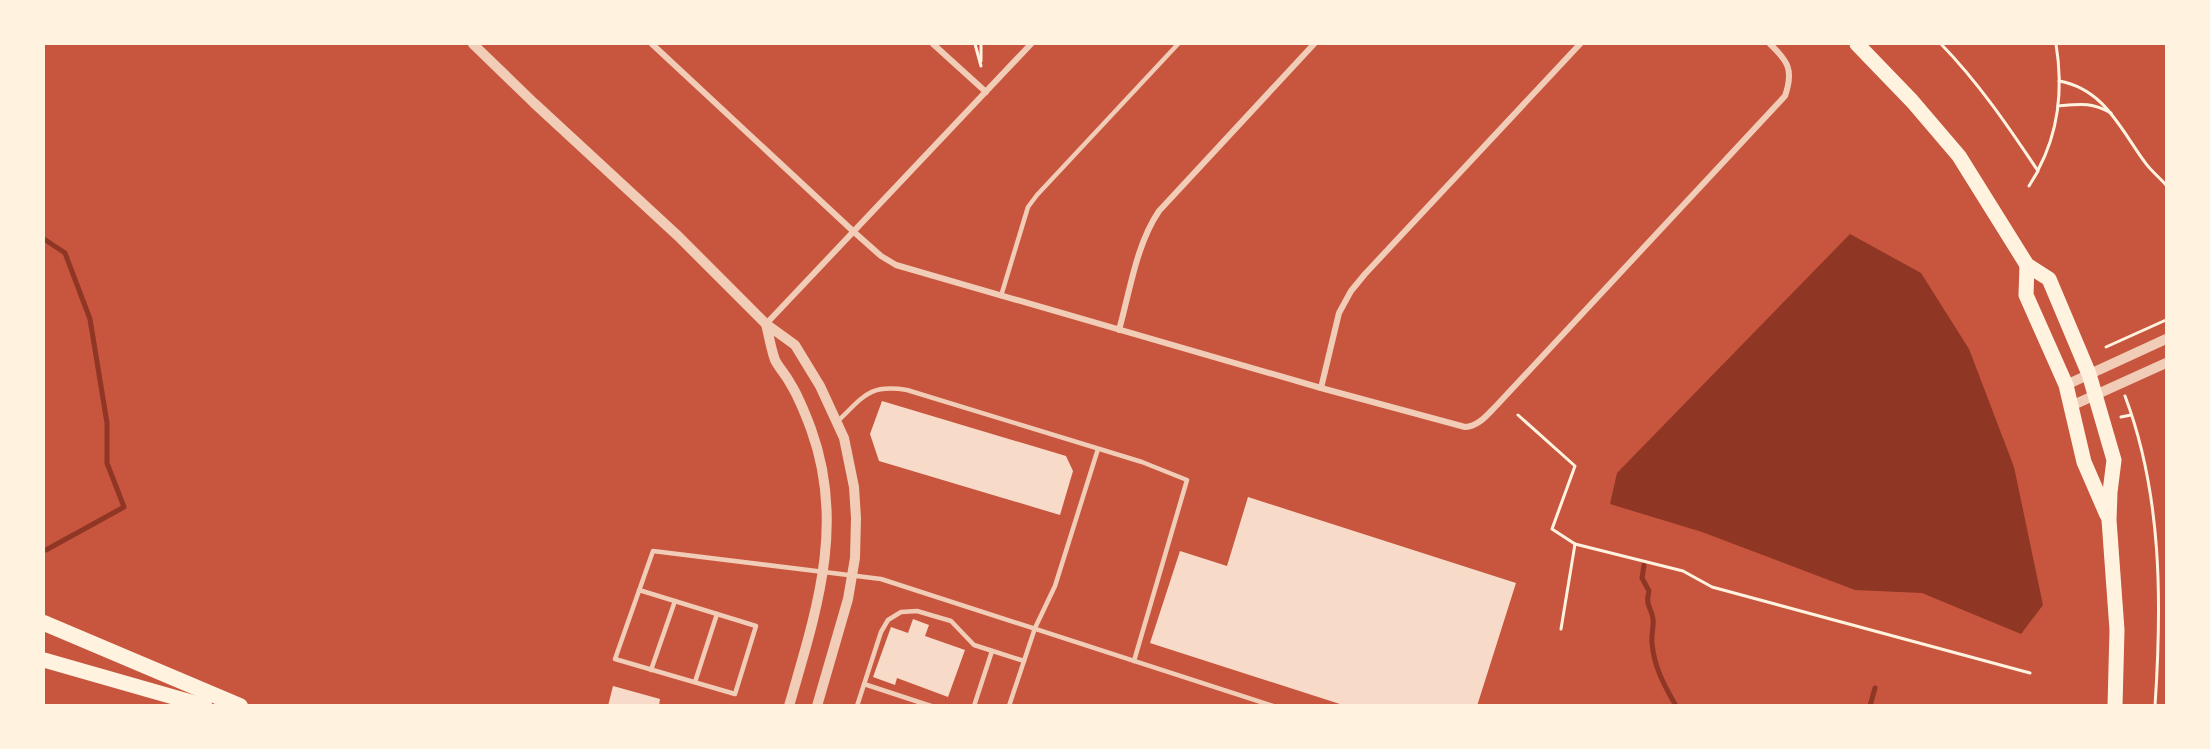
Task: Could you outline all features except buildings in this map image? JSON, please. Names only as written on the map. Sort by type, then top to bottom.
[{"type":"highway","points":[[44,623],[240,705]]},
{"type":"main road","points":[[1857,44],[1912,101],[1959,156],[2027,265],[2049,279],[2089,374],[2114,460],[2109,520],[2117,630],[2115,705]]},
{"type":"main road","points":[[2027,265],[2026,295],[2066,385],[2084,462],[2109,520]]},
{"type":"main road","points":[[44,660],[205,705]]},
{"type":"street","points":[[473,44],[678,236],[766,324],[795,345],[820,386],[837,422],[848,453],[854,487],[856,545],[845,613],[818,705]]},
{"type":"street","points":[[652,44],[854,232],[881,256],[896,265],[1456,426],[1472,426],[1481,421],[1785,96],[1790,84],[1790,72],[1786,60],[1770,44]]},
{"type":"street","points":[[933,44],[987,92]]},
{"type":"street","points":[[766,324],[1031,44]]},
{"type":"street","points":[[1119,330],[1149,225],[1159,211],[1314,44]]},
{"type":"street","points":[[1321,388],[1339,313],[1351,291],[1580,44]]},
{"type":"street","points":[[766,324],[775,359],[791,383],[802,406],[820,461],[827,513],[824,572],[818,603],[789,705]]},
{"type":"street","points":[[2066,385],[2166,339]]},
{"type":"street","points":[[2072,406],[2166,363]]},
{"type":"lane","points":[[1001,296],[1028,207],[1178,44]]},
{"type":"lane","points":[[837,422],[865,395],[874,390],[888,387],[907,390],[1142,462],[1187,480],[1134,660]]},
{"type":"lane","points":[[1009,705],[1035,628],[1058,575],[1098,448]]},
{"type":"lane","points":[[639,590],[756,626],[735,694],[615,659],[639,590],[653,551],[881,579],[1273,705]]},
{"type":"lane","points":[[651,670],[675,601]]},
{"type":"lane","points":[[857,705],[881,632],[888,620],[901,612],[917,611],[951,621],[974,645],[1024,661]]},
{"type":"lane","points":[[694,682],[717,614]]},
{"type":"lane","points":[[974,705],[992,651]]},
{"type":"lane","points":[[864,684],[931,705]]},
{"type":"path","points":[[975,44],[981,66],[981,44]]},
{"type":"path","points":[[1941,44],[1959,62],[2006,122],[2038,171]]},
{"type":"path","points":[[2029,186],[2047,154],[2058,106],[2059,81],[2056,44]]},
{"type":"path","points":[[2059,81],[2088,92],[2102,102],[2114,115],[2145,163],[2166,185]]},
{"type":"path","points":[[2058,106],[2097,105],[2114,115]]},
{"type":"path","points":[[2106,347],[2166,320]]},
{"type":"path","points":[[2126,398],[2147,479],[2159,567],[2155,705]]},
{"type":"path","points":[[1518,415],[1575,466],[1552,529],[1575,544],[1683,571],[1712,587],[2030,673]]},
{"type":"path","points":[[2121,417],[2131,415]]},
{"type":"path","points":[[1561,629],[1575,544]]},
{"type":"shaded area","points":[[1850,234],[1921,273],[1969,349],[2014,467],[2043,605],[2021,634],[1922,593],[1855,590],[1702,532],[1610,504],[1617,473]]},
{"type":"waterway","points":[[44,239],[65,253],[90,319],[107,423],[107,463],[124,507],[46,550]]},
{"type":"waterway","points":[[1644,565],[1642,578],[1649,591],[1648,603],[1653,619],[1653,652],[1657,668],[1676,706]]},
{"type":"waterway","points":[[1870,706],[1875,688]]}]
